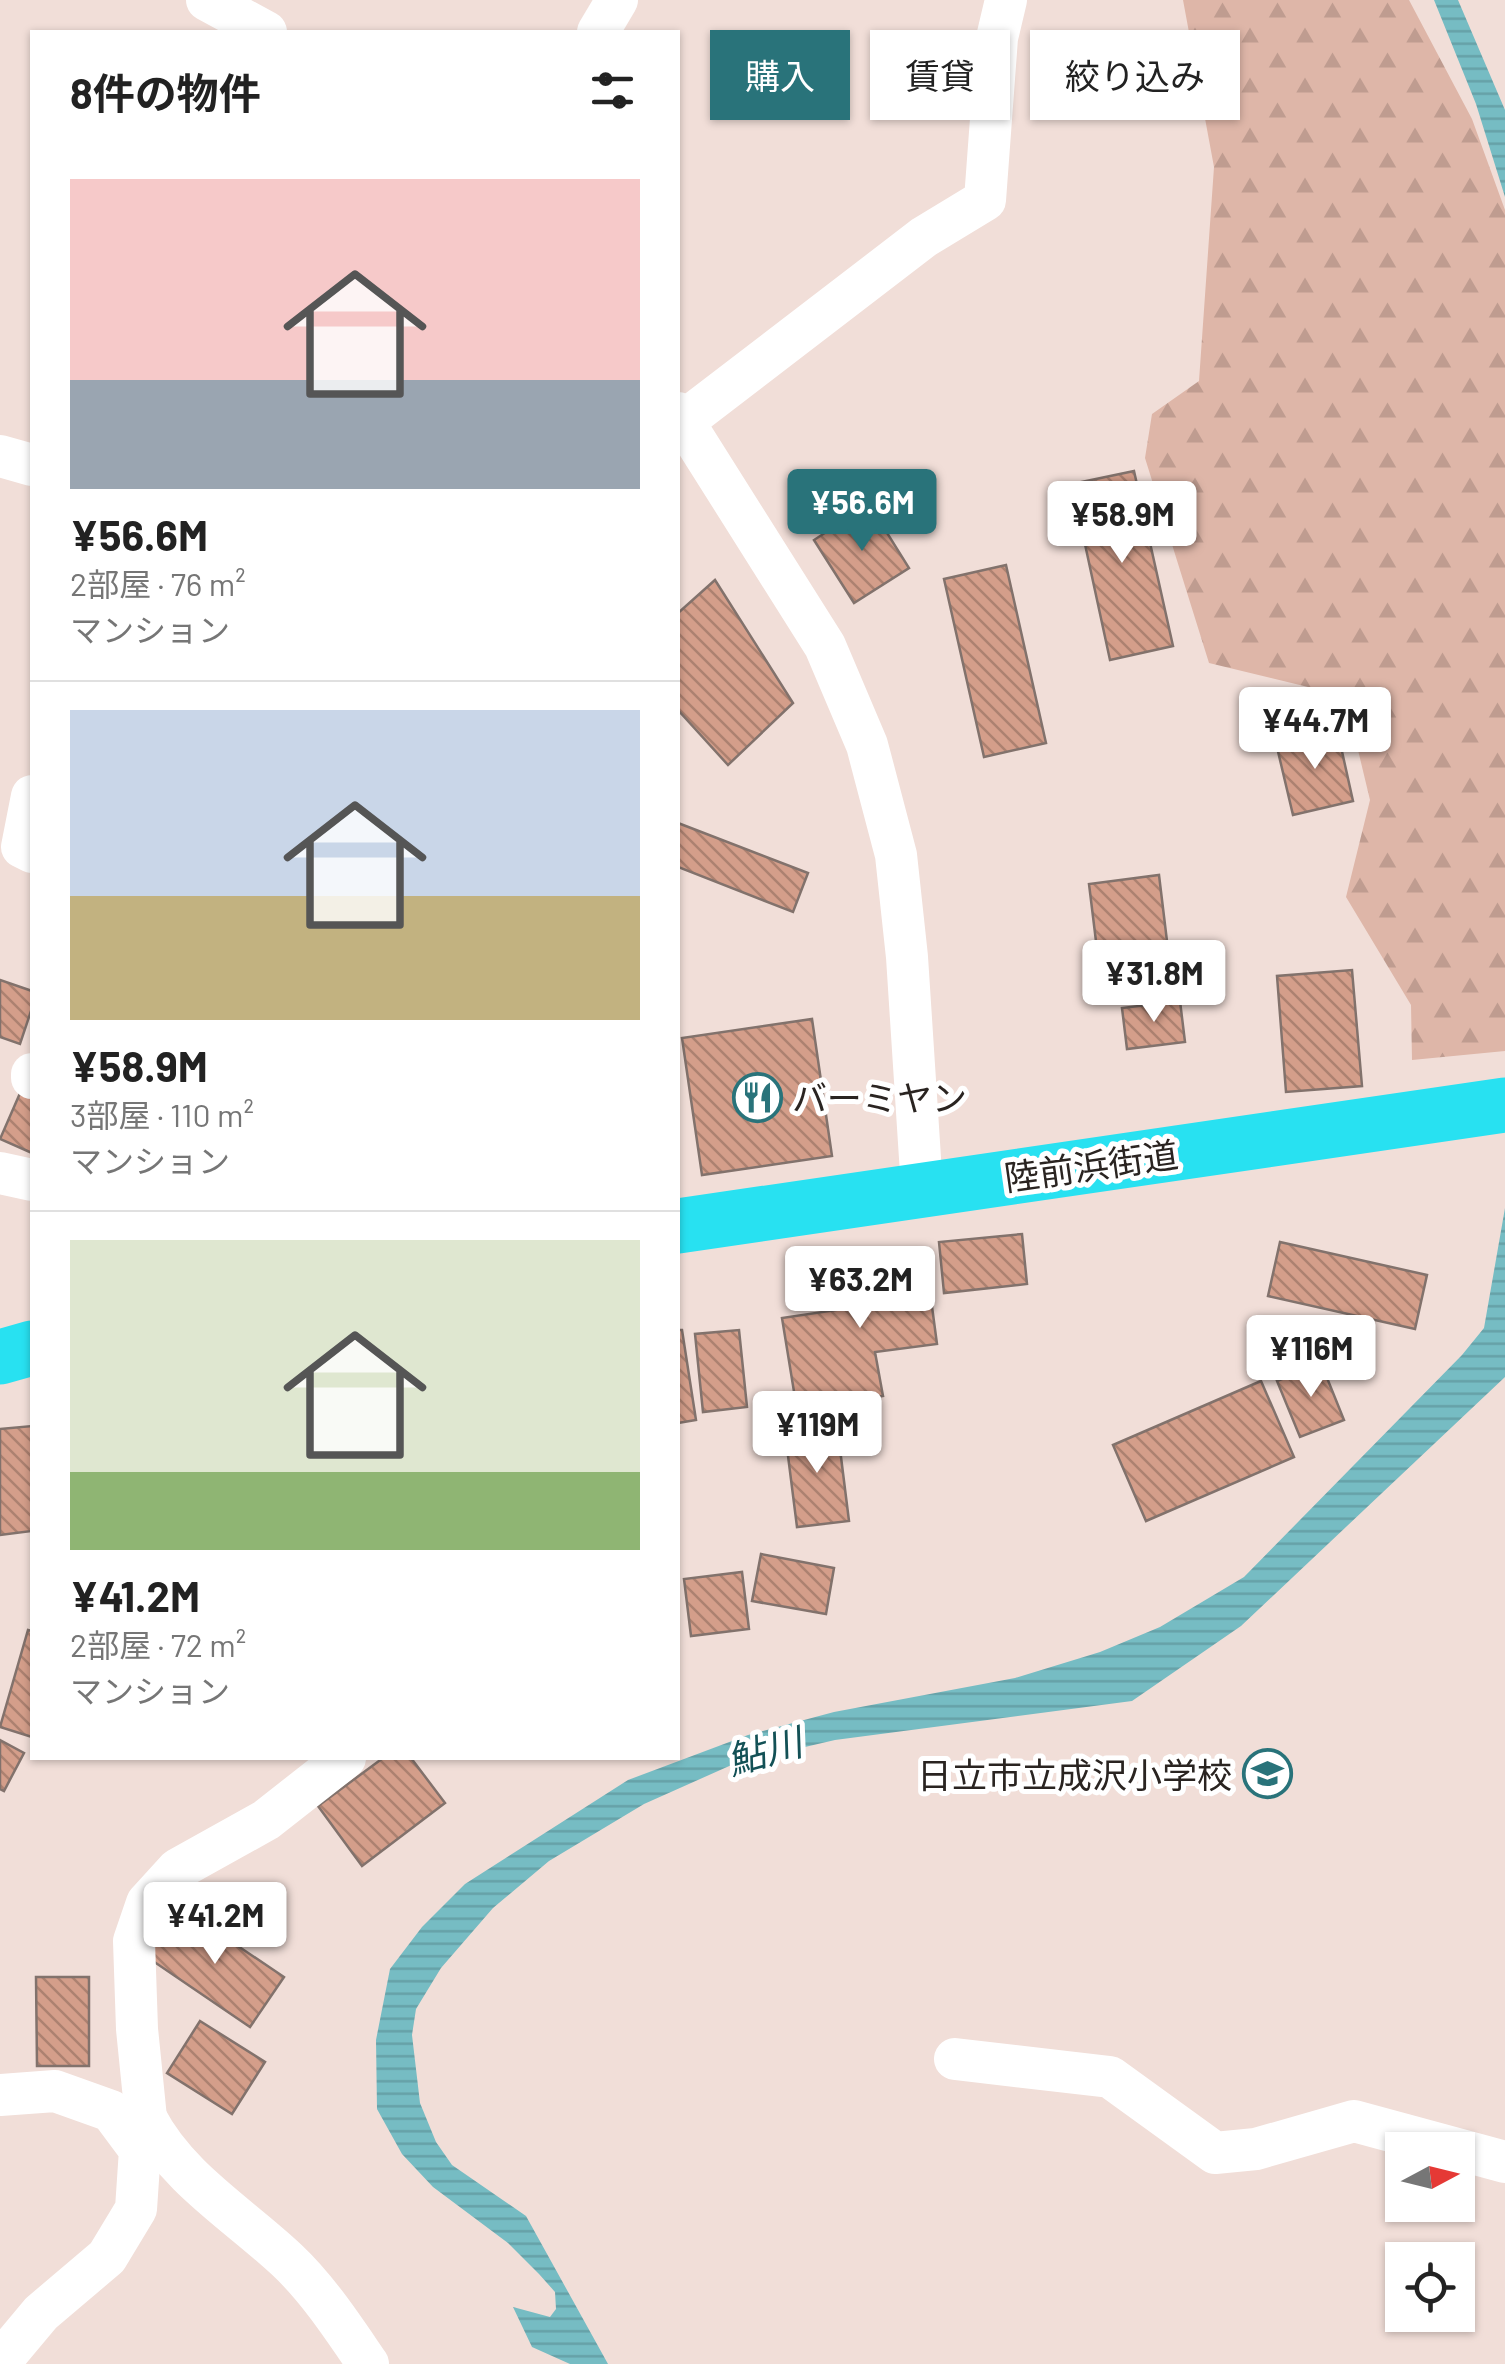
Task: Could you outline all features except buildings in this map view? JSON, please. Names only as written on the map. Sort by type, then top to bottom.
[{"type":"highway","name":"陸前浜街道","points":[[680,1226],[1497,1106]]},
{"type":"highway","points":[[0,1357],[30,1349]]},
{"type":"street","points":[[207,0],[262,30]]},
{"type":"street","points":[[599,30],[617,0]]},
{"type":"street","points":[[922,1189],[907,957],[896,855],[867,745],[825,646],[680,417],[924,236],[985,200],[997,38],[1006,0]]},
{"type":"street","points":[[0,456],[30,464]]},
{"type":"street","points":[[30,806],[22,847],[30,851]]},
{"type":"street","points":[[0,1172],[30,1180]]},
{"type":"street","points":[[0,2362],[42,2313],[107,2258],[136,2208],[143,2134],[134,1942],[147,1902],[178,1869],[266,1820],[342,1760]]},
{"type":"street","points":[[955,2059],[1110,2077],[1215,2153],[1256,2149],[1354,2120],[1505,2162]]},
{"type":"street","points":[[0,2095],[56,2091],[111,2111],[160,2145],[178,2167],[291,2264],[368,2364]]},
{"type":"green space","points":[[1183,0],[1409,0],[1472,119],[1505,210],[1505,1051],[1412,1060],[1411,1005],[1346,897],[1370,800],[1345,696],[1209,663],[1145,458],[1152,414],[1199,381],[1214,167],[1205,120],[1240,120],[1240,30],[1189,30]]},
{"type":"water","points":[[1434,0],[1458,0],[1505,110],[1505,197],[1476,104]]},
{"type":"water","name":"鮎川","points":[[1505,1208],[1505,1377],[1241,1626],[1132,1701],[835,1740],[736,1763],[644,1804],[549,1861],[493,1908],[441,1968],[416,2009],[412,2035],[420,2103],[436,2142],[452,2165],[526,2216],[608,2364],[570,2364],[532,2347],[513,2307],[550,2317],[556,2309],[555,2292],[508,2243],[433,2187],[402,2154],[377,2109],[376,2040],[390,1969],[422,1927],[465,1884],[628,1780],[748,1735],[834,1712],[1015,1678],[1100,1652],[1160,1627],[1244,1577],[1484,1328]]},
{"type":"place","name":"バーミヤン","points":[[757,1097]]},
{"type":"place","name":"日立市立成沢小学校","points":[[1267,1774]]}]
